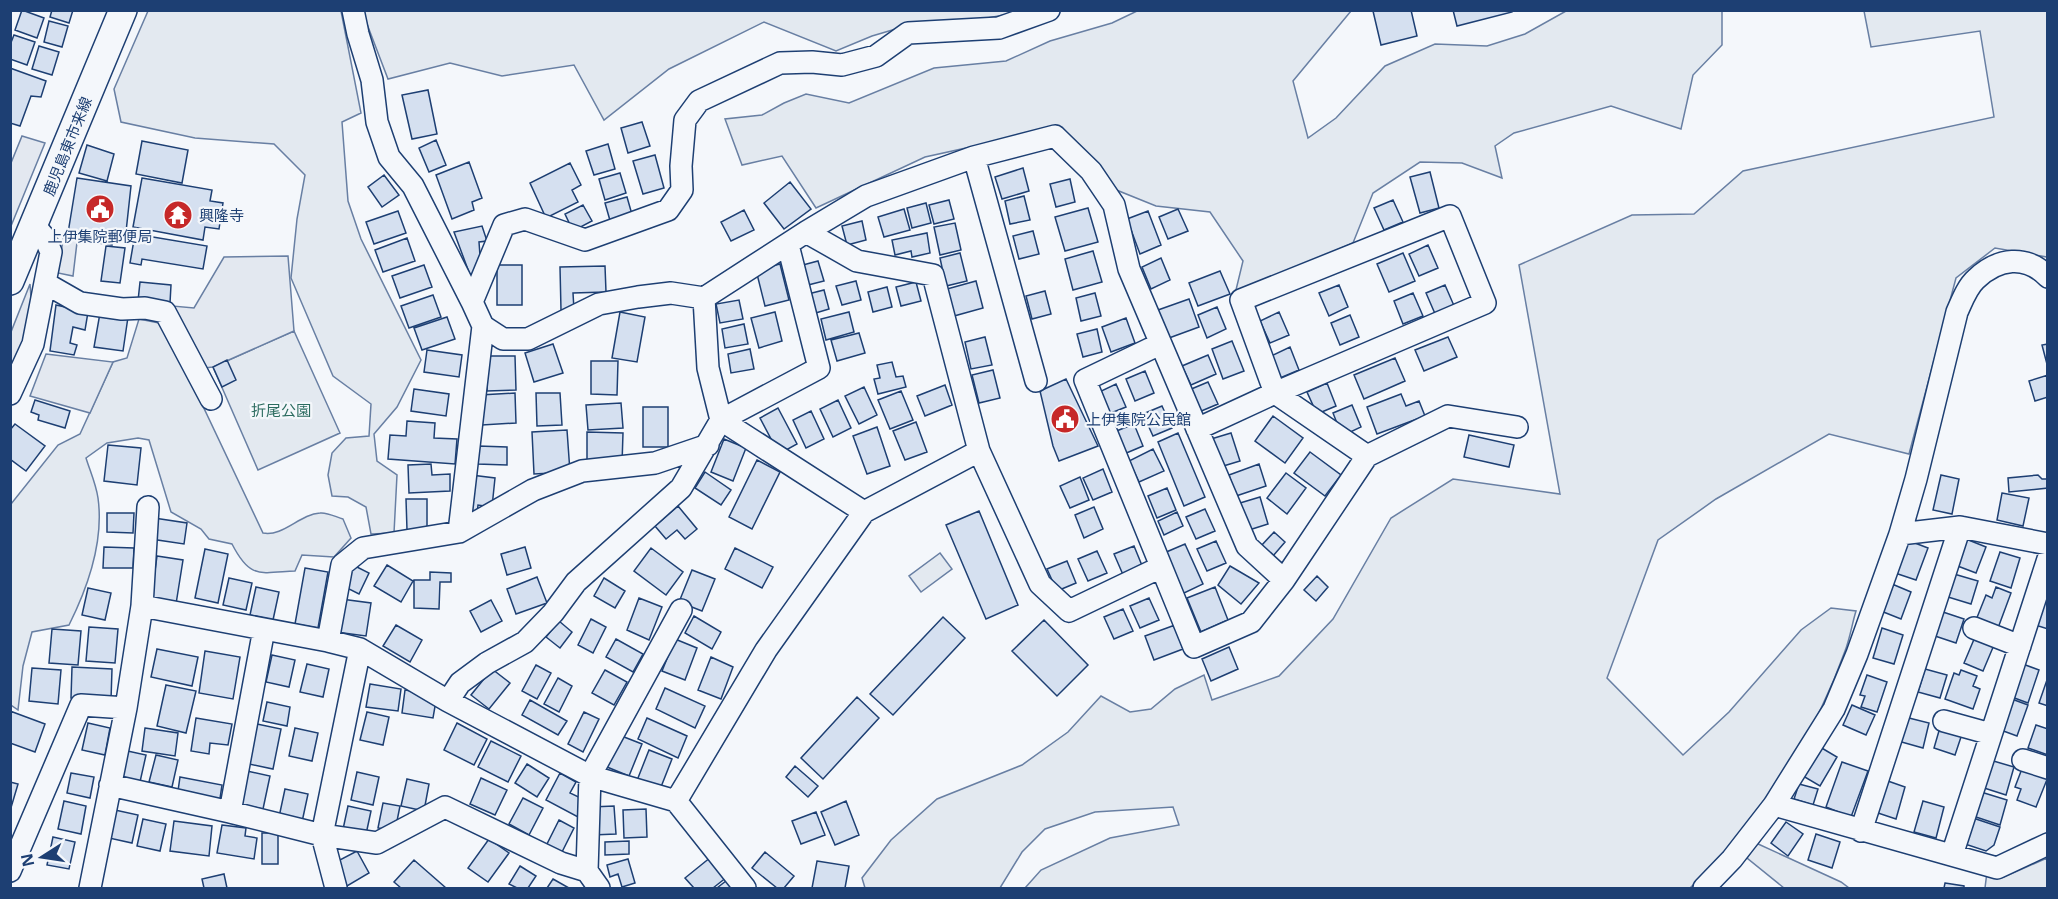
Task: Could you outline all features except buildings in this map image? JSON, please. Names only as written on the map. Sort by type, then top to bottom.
[{"type":"main road","name":"鹿児島東市来線","points":[[10,281],[35,226],[123,10]]},
{"type":"street","points":[[353,10],[357,34],[372,80],[377,122],[389,157],[413,186],[483,326],[459,532]]},
{"type":"street","points":[[472,302],[504,225],[525,219],[585,240],[668,210],[682,190],[681,166],[685,120],[699,101],[780,63],[812,62],[842,65],[876,56],[908,33],[999,28],[1049,10]]},
{"type":"street","points":[[483,326],[503,339],[528,339],[599,304],[671,293],[704,298],[866,196],[974,157],[1055,136],[1091,171],[1114,205],[1129,269],[1247,546],[1284,580]]},
{"type":"street","points":[[974,157],[1036,381]]},
{"type":"street","points":[[1197,429],[1275,393],[1485,303],[1450,216],[1241,300],[1275,393],[1367,456]]},
{"type":"street","points":[[10,394],[33,344],[51,252],[45,238],[35,226]]},
{"type":"street","points":[[806,232],[857,261],[933,276],[979,451],[1040,584],[1069,611],[1161,567]]},
{"type":"street","points":[[448,701],[460,682],[487,663],[525,642],[554,613],[576,582],[681,488],[721,420],[819,369],[788,245]]},
{"type":"street","points":[[1704,888],[1732,859],[1774,805],[1834,709],[1857,654],[1900,534],[1916,480],[1957,312],[1965,294],[1974,280],[1988,270],[2012,261],[2026,261],[2039,267],[2048,276]]},
{"type":"street","points":[[45,283],[80,303],[122,309],[145,308],[165,312],[211,399]]},
{"type":"street","points":[[704,298],[708,368],[721,420],[864,512]]},
{"type":"street","points":[[1160,344],[1085,380],[1194,646],[1251,622],[1284,580],[1367,456],[1448,416],[1517,427]]},
{"type":"street","points":[[328,640],[342,566],[363,548],[459,532],[533,490],[582,471],[655,463],[708,445]]},
{"type":"street","points":[[676,801],[765,650],[864,512],[979,451]]},
{"type":"street","points":[[90,888],[126,708],[142,606],[148,507]]},
{"type":"street","points":[[1900,534],[1960,527],[2048,544]]},
{"type":"street","points":[[1861,831],[1960,527]]},
{"type":"street","points":[[1952,855],[2048,560]]},
{"type":"street","points":[[142,606],[328,640],[360,649],[448,701],[590,776],[676,801],[745,888]]},
{"type":"street","points":[[599,888],[587,871],[590,776],[681,610]]},
{"type":"street","points":[[1974,628],[2020,646]]},
{"type":"street","points":[[230,812],[264,629]]},
{"type":"street","points":[[336,888],[322,835],[360,649]]},
{"type":"street","points":[[10,871],[81,705],[126,708]]},
{"type":"street","points":[[1944,721],[1991,734]]},
{"type":"street","points":[[2023,760],[2048,768]]},
{"type":"street","points":[[110,785],[322,835],[377,843],[445,807],[561,863],[587,871]]},
{"type":"street","points":[[1774,805],[1997,868],[2048,844]]},
{"type":"green space","points":[[148,11],[341,11],[361,113],[342,122],[348,201],[361,239],[421,360],[397,407],[374,434],[377,461],[397,475],[394,533],[371,534],[366,507],[348,497],[332,496],[328,475],[332,453],[346,438],[369,436],[371,404],[333,376],[291,278],[297,219],[305,175],[274,144],[195,138],[121,122],[114,89]]},
{"type":"green space","points":[[362,11],[1025,11],[961,23],[916,23],[872,36],[836,51],[764,22],[669,69],[604,120],[574,65],[502,76],[450,63],[388,79]]},
{"type":"green space","points":[[1137,11],[1351,11],[1293,81],[1308,138],[1336,118],[1385,66],[1435,44],[1487,46],[1525,34],[1566,11],[1722,11],[1722,45],[1693,75],[1681,129],[1611,106],[1514,133],[1495,146],[1502,178],[1462,163],[1420,162],[1373,193],[1353,243],[1235,294],[1243,261],[1210,212],[1156,206],[1114,189],[1062,127],[925,157],[816,208],[782,156],[742,165],[725,119],[762,115],[806,94],[849,103],[934,68],[1006,61],[1050,41],[1112,23]]},
{"type":"green space","points":[[1864,11],[2047,11],[2047,257],[1995,248],[1956,278],[1909,454],[1829,434],[1716,499],[1658,540],[1607,678],[1683,755],[1729,712],[1801,630],[1831,608],[1856,611],[1847,646],[1832,684],[1800,748],[1760,808],[1738,836],[1690,888],[1025,888],[1041,870],[1110,838],[1179,825],[1173,807],[1095,812],[1045,829],[1022,852],[1000,888],[865,888],[862,878],[891,840],[937,799],[1022,765],[1068,732],[1101,696],[1130,712],[1151,709],[1175,689],[1204,675],[1212,700],[1279,676],[1333,619],[1391,518],[1453,479],[1560,494],[1519,265],[1632,215],[1694,214],[1743,171],[1994,117],[1980,31],[1871,47]]},
{"type":"green space","points":[[139,319],[159,323],[173,343],[263,533],[278,532],[305,517],[323,513],[343,519],[351,538],[334,557],[302,555],[295,571],[264,573],[257,571],[244,563],[232,544],[209,539],[201,529],[171,512],[149,440],[138,438],[107,443],[86,458],[97,493],[99,514],[99,531],[88,579],[69,625],[32,632],[23,666],[18,710],[11,705],[11,504],[58,445],[80,434],[113,362],[127,358]]},
{"type":"green space","name":"折尾公園","points":[[294,331],[340,433],[258,470],[213,367]]},
{"type":"green space","points":[[940,553],[952,569],[921,592],[909,576]]},
{"type":"green space","points":[[1756,843],[1841,882],[1849,888],[1784,888],[1747,858]]},
{"type":"green space","points":[[2047,858],[2047,888],[1985,888],[1987,872],[2004,877]]},
{"type":"shaded area","points":[[22,136],[45,143],[11,226],[11,163]]},
{"type":"shaded area","points":[[64,233],[78,234],[73,276],[58,273]]},
{"type":"shaded area","points":[[288,256],[294,331],[213,367],[204,368],[173,306],[194,308],[224,257]]},
{"type":"shaded area","points":[[30,284],[32,310],[11,375],[11,332]]},
{"type":"shaded area","points":[[46,354],[113,362],[90,413],[30,396]]},
{"type":"place","name":"上伊集院郵便局","points":[[100,209]]},
{"type":"place","name":"興隆寺","points":[[178,215]]},
{"type":"place","name":"上伊集院公民館","points":[[1065,419]]}]
